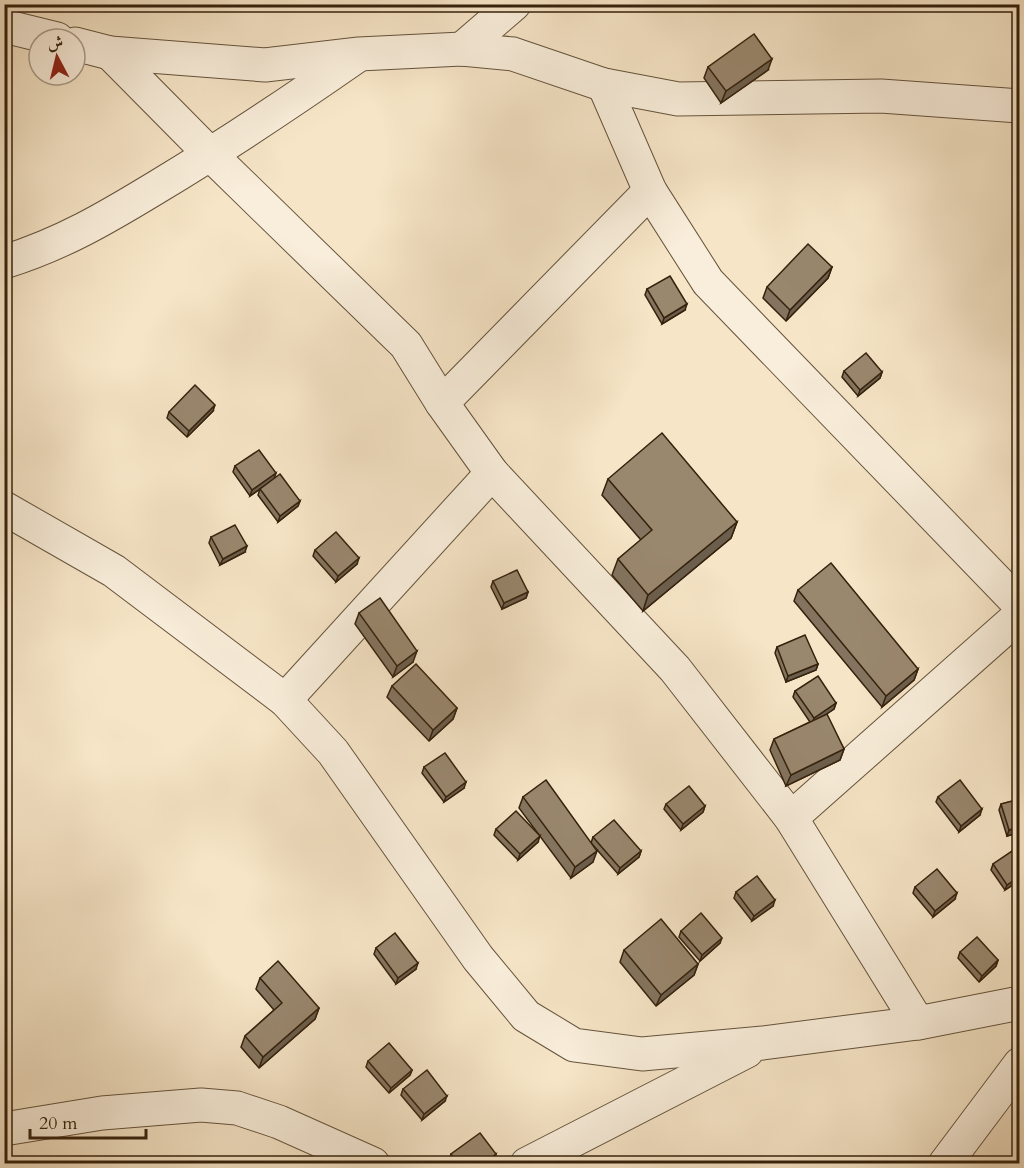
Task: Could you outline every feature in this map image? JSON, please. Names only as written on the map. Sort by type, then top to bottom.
[{"type":"street","points":[[462,49],[514,4]]},
{"type":"street","points":[[4,26],[27,32]]},
{"type":"street","points":[[87,47],[111,53],[265,65],[359,54],[462,49],[513,54],[604,85],[678,99],[881,96],[1020,106]]},
{"type":"street","points":[[111,53],[211,155],[406,345],[442,403],[492,473],[675,669],[791,818],[918,1023]]},
{"type":"street","points":[[4,261],[38,252],[89,228],[211,155],[359,54]]},
{"type":"street","points":[[604,85],[650,191],[708,282],[1020,604]]},
{"type":"street","points":[[442,403],[650,191]]},
{"type":"street","points":[[285,700],[492,473]]},
{"type":"street","points":[[4,508],[114,572],[285,700],[333,752],[478,958],[526,1016],[574,1045],[642,1054],[763,1043],[918,1023],[1020,1004]]},
{"type":"street","points":[[791,818],[1020,615]]},
{"type":"street","points":[[527,1164],[763,1043]]},
{"type":"street","points":[[945,1164],[1020,1064]]},
{"type":"street","points":[[4,1129],[102,1113],[201,1105],[237,1107],[279,1122],[373,1164]]},
{"type":"building","points":[[754,34],[772,59],[726,91],[708,67]]},
{"type":"building","points":[[808,244],[832,267],[790,310],[767,287]]},
{"type":"building","points":[[670,276],[687,304],[664,318],[647,289]]},
{"type":"building","points":[[866,353],[882,372],[860,390],[844,371]]},
{"type":"building","points":[[195,385],[215,405],[189,431],[169,412]]},
{"type":"building","points":[[662,433],[737,522],[648,595],[618,559],[652,530],[608,479]]},
{"type":"building","points":[[259,450],[276,473],[252,490],[235,466]]},
{"type":"building","points":[[280,474],[300,501],[280,516],[260,489]]},
{"type":"building","points":[[235,525],[247,546],[223,559],[211,537]]},
{"type":"building","points":[[336,532],[359,558],[338,576],[315,550]]},
{"type":"building","points":[[831,563],[918,669],[886,696],[798,590]]},
{"type":"building","points":[[517,570],[528,592],[504,603],[493,581]]},
{"type":"building","points":[[380,598],[417,651],[397,666],[359,613]]},
{"type":"building","points":[[805,635],[818,664],[788,676],[777,647]]},
{"type":"building","points":[[416,664],[457,708],[433,730],[392,686]]},
{"type":"building","points":[[818,676],[836,703],[814,718],[795,691]]},
{"type":"building","points":[[827,714],[844,749],[791,775],[774,739]]},
{"type":"building","points":[[445,753],[466,782],[446,797],[424,767]]},
{"type":"building","points":[[546,780],[597,851],[575,867],[523,797]]},
{"type":"building","points":[[960,780],[982,809],[961,826],[938,797]]},
{"type":"building","points":[[689,786],[705,806],[683,824],[666,804]]},
{"type":"building","points":[[1020,799],[1020,827],[1009,830],[1001,804]]},
{"type":"building","points":[[516,811],[540,836],[520,854],[496,829]]},
{"type":"building","points":[[614,820],[641,851],[620,868],[593,837]]},
{"type":"building","points":[[1018,847],[1020,849],[1020,876],[1007,885],[993,864]]},
{"type":"building","points":[[937,869],[957,893],[935,911],[915,887]]},
{"type":"building","points":[[757,876],[775,900],[754,916],[736,892]]},
{"type":"building","points":[[701,913],[722,938],[702,955],[681,931]]},
{"type":"building","points":[[661,919],[698,964],[661,995],[624,950]]},
{"type":"building","points":[[395,933],[418,963],[398,978],[376,948]]},
{"type":"building","points":[[977,937],[998,960],[982,976],[960,952]]},
{"type":"building","points":[[278,961],[319,1008],[263,1057],[245,1036],[282,1003],[260,978]]},
{"type":"building","points":[[389,1043],[412,1070],[391,1088],[368,1061]]},
{"type":"building","points":[[427,1070],[447,1096],[424,1114],[403,1089]]},
{"type":"building","points":[[480,1133],[496,1154],[483,1164],[458,1164],[451,1154]]}]
